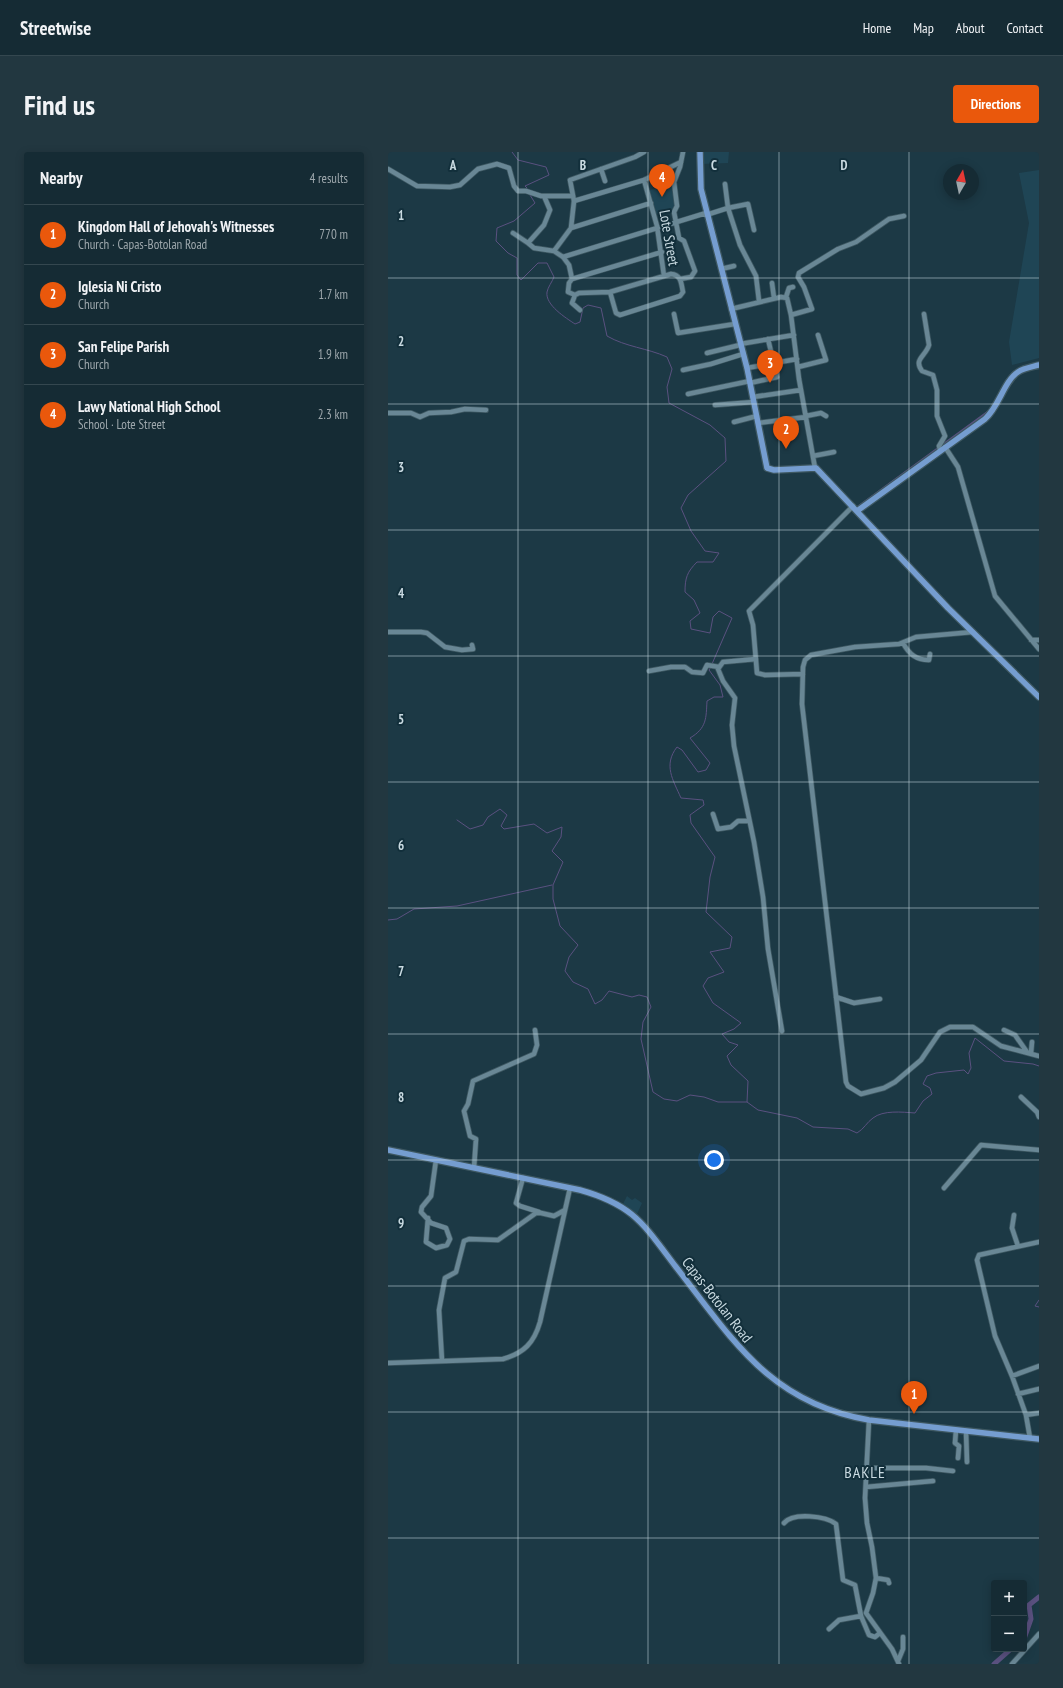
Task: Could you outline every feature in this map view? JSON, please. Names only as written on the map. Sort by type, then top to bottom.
[{"type":"main road","points":[[700,152],[701,189],[706,214],[747,368],[767,468],[774,470],[815,468],[973,632],[1039,697]]},
{"type":"main road","points":[[855,508],[943,449],[989,415],[1015,374],[1021,370],[1039,365]]},
{"type":"main road","name":"Capas-Botolan Road","points":[[388,1150],[570,1188],[608,1199],[638,1218],[739,1348],[772,1379],[818,1406],[850,1417],[869,1420],[1039,1439]]},
{"type":"street","points":[[554,251],[571,228],[573,199],[570,179],[635,157],[644,152]]},
{"type":"street","points":[[680,279],[691,277],[695,272],[684,241],[679,238],[674,212],[677,206],[674,182],[683,152]]},
{"type":"street","points":[[388,169],[417,186],[450,187],[460,185],[474,171],[499,164],[507,166],[509,169],[516,190],[544,196],[573,199],[644,180],[681,162]]},
{"type":"street","points":[[601,169],[605,181]]},
{"type":"street","name":"Lote Street","points":[[644,180],[657,226],[662,252],[664,276]]},
{"type":"street","points":[[725,184],[728,208],[740,244],[756,276],[760,302]]},
{"type":"street","points":[[528,243],[541,228],[549,214],[550,206],[544,196]]},
{"type":"street","points":[[571,228],[651,203]]},
{"type":"street","points":[[563,257],[657,226],[748,204],[754,230]]},
{"type":"street","points":[[791,315],[812,309],[804,287],[798,278],[799,273],[838,249],[856,242],[889,219],[904,216]]},
{"type":"street","points":[[513,233],[534,248],[554,251],[563,257],[570,267],[569,273],[572,279]]},
{"type":"street","points":[[610,292],[616,313],[620,315],[681,295],[683,292],[680,279],[675,275],[664,276],[610,292],[596,294],[583,292],[575,295],[568,292],[569,283],[572,279],[662,252]]},
{"type":"street","points":[[721,269],[734,266]]},
{"type":"street","points":[[772,284],[774,298]]},
{"type":"street","points":[[793,287],[789,288],[786,297],[791,315],[801,390],[815,468]]},
{"type":"street","points":[[575,295],[572,303],[580,310]]},
{"type":"street","points":[[732,309],[774,298],[786,297]]},
{"type":"street","points":[[674,314],[678,333],[735,324]]},
{"type":"street","points":[[924,314],[929,345],[920,357],[919,365],[922,371],[933,375],[936,383],[938,401],[937,416],[945,436],[939,446],[958,467],[995,596],[1039,649]]},
{"type":"street","points":[[707,354],[740,344],[794,335]]},
{"type":"street","points":[[798,367],[826,360],[818,335]]},
{"type":"street","points":[[688,394],[777,377],[768,339]]},
{"type":"street","points":[[682,370],[711,364],[743,354]]},
{"type":"street","points":[[747,368],[797,359]]},
{"type":"street","points":[[715,404],[754,400],[801,390]]},
{"type":"street","points":[[388,413],[411,413],[419,417],[428,413],[450,412],[465,408],[486,410]]},
{"type":"street","points":[[758,423],[806,417],[821,413],[826,416]]},
{"type":"street","points":[[734,422],[757,416]]},
{"type":"street","points":[[813,456],[834,452]]},
{"type":"street","points":[[803,674],[759,674],[756,671],[750,610],[855,508]]},
{"type":"street","points":[[388,632],[427,633],[445,647],[462,650],[473,649],[472,645]]},
{"type":"street","points":[[973,632],[916,637],[903,643],[855,647],[813,654],[804,662],[802,704],[846,1082],[848,1086],[861,1094],[884,1088],[895,1082],[921,1060],[940,1032],[947,1028],[972,1027],[1001,1046],[1029,1052],[1039,1056]]},
{"type":"street","points":[[1031,640],[1039,640]]},
{"type":"street","points":[[903,643],[908,651],[916,658],[929,660],[930,654]]},
{"type":"street","points":[[649,672],[671,666],[685,667],[692,672],[703,673],[707,665],[714,666],[723,662],[756,659]]},
{"type":"street","points":[[714,666],[735,698],[733,733],[763,897],[768,949],[782,1031]]},
{"type":"street","points":[[713,814],[718,829],[731,827],[738,821],[748,821]]},
{"type":"street","points":[[836,997],[854,1004],[880,999]]},
{"type":"street","points":[[474,1168],[476,1139],[470,1136],[464,1111],[468,1104],[472,1083],[503,1066],[534,1054],[537,1045],[535,1030]]},
{"type":"street","points":[[1004,1030],[1015,1035],[1029,1052]]},
{"type":"street","points":[[1029,1052],[1032,1042]]},
{"type":"street","points":[[1021,1096],[1037,1112],[1039,1117]]},
{"type":"street","points":[[944,1188],[981,1145],[1039,1150]]},
{"type":"street","points":[[428,1218],[425,1242],[436,1248],[447,1245],[450,1238],[446,1228],[433,1224],[421,1209],[431,1196],[436,1160]]},
{"type":"street","points":[[523,1178],[516,1203],[520,1206],[554,1216],[565,1210]]},
{"type":"street","points":[[388,1363],[503,1359],[516,1355],[532,1342],[540,1322],[570,1188]]},
{"type":"street","points":[[442,1361],[439,1310],[441,1297],[445,1278],[456,1272],[464,1241],[470,1239],[498,1240],[532,1216],[541,1212]]},
{"type":"street","points":[[1014,1215],[1012,1228],[1018,1246]]},
{"type":"street","points":[[1030,1438],[1026,1415],[1012,1376],[995,1336],[976,1260],[979,1255],[1039,1242]]},
{"type":"street","points":[[1012,1376],[1039,1366]]},
{"type":"street","points":[[1018,1394],[1039,1389]]},
{"type":"street","points":[[1026,1415],[1039,1413]]},
{"type":"street","points":[[869,1420],[866,1487],[867,1523],[876,1578],[873,1594],[866,1613],[899,1663]]},
{"type":"street","points":[[956,1430],[954,1443],[959,1446],[958,1458]]},
{"type":"street","points":[[966,1431],[967,1462]]},
{"type":"street","points":[[867,1468],[953,1471]]},
{"type":"street","points":[[866,1487],[933,1481]]},
{"type":"street","points":[[784,1524],[790,1519],[819,1517],[828,1518],[836,1524],[843,1580],[855,1585],[861,1616],[869,1635],[876,1637],[880,1633]]},
{"type":"street","points":[[876,1578],[888,1580],[889,1583]]},
{"type":"street","points":[[829,1629],[839,1620],[861,1616]]},
{"type":"street","points":[[1012,1664],[1039,1634]]},
{"type":"street","points":[[899,1663],[904,1638]]},
{"type":"shaded area","points":[[702,152],[729,152],[728,163],[701,164]]},
{"type":"shaded area","points":[[1039,170],[1039,358],[1012,365],[1009,342],[1029,223],[1019,173]]},
{"type":"shaded area","points":[[672,186],[675,207],[672,211],[655,214],[649,190]]},
{"type":"shaded area","points":[[627,1196],[632,1200],[635,1198],[642,1203],[637,1214],[623,1204]]},
{"type":"waterway","points":[[512,152],[518,160],[546,167],[549,175],[525,186],[527,188]]},
{"type":"waterway","points":[[530,195],[535,203],[514,221],[497,228],[496,241],[508,253],[517,258],[517,275],[521,280],[538,263],[547,263],[554,277],[547,292],[547,297],[549,302],[557,311],[575,324],[580,322],[583,308],[588,305],[601,308],[607,336],[622,343],[652,351],[667,357],[672,369],[667,387],[669,403],[710,425],[725,438],[726,461],[688,495],[681,508],[691,531],[705,551],[719,553],[713,562],[697,562],[687,576],[685,592],[694,600],[700,613],[690,621],[691,629],[710,633],[713,617],[719,611],[732,618],[712,664]]},
{"type":"waterway","points":[[857,508],[991,410]]},
{"type":"waterway","points":[[711,667],[709,670],[720,685],[723,697],[714,697],[707,701],[706,718],[703,726],[690,738],[710,763],[706,770],[698,772],[682,750],[677,747],[673,754],[670,766],[673,779],[681,798],[703,800],[704,805],[690,815],[691,823],[715,857],[710,877],[706,912],[732,937],[730,948],[710,952],[724,972],[708,978],[703,986],[713,1003],[741,1023],[734,1029],[722,1034],[729,1042],[738,1045],[727,1056],[731,1065],[748,1081],[747,1102],[758,1110],[797,1118],[813,1127],[848,1129],[857,1133],[877,1115],[893,1112],[915,1113],[923,1101],[932,1094],[930,1088],[923,1084],[927,1076],[936,1073],[964,1070],[968,1074],[971,1068],[969,1053],[975,1038],[1004,1061],[1039,1066]]},
{"type":"waterway","points":[[457,820],[470,829],[483,825],[488,817],[500,809],[507,815],[501,826],[504,829],[534,824],[547,833],[562,827],[561,837],[552,851],[563,862],[553,885],[553,899],[560,926],[578,945],[569,957],[565,971],[573,982],[588,989],[595,1004],[602,1000],[609,991],[632,997],[639,995],[647,997],[651,1007],[643,1022],[641,1039],[653,1092],[664,1099],[677,1101],[690,1095],[704,1097],[718,1102],[747,1102]]},
{"type":"waterway","points":[[388,920],[397,919],[414,909],[457,906],[552,885]]},
{"type":"waterway","points":[[1039,1300],[1035,1306],[1039,1307]]},
{"type":"waterway","points":[[1027,1630],[1031,1619],[1029,1605],[1039,1597]]},
{"type":"waterway","points":[[994,1664],[1008,1652]]},
{"type":"place","name":"Lawy National High School","points":[[662,197]]},
{"type":"place","name":"San Felipe Parish","points":[[770,383]]},
{"type":"place","name":"Iglesia Ni Cristo","points":[[786,449]]},
{"type":"place","name":"Kingdom Hall of Jehovah's Witnesses","points":[[914,1414]]},
{"type":"district","name":"BAKLE","points":[[865,1472]]}]
